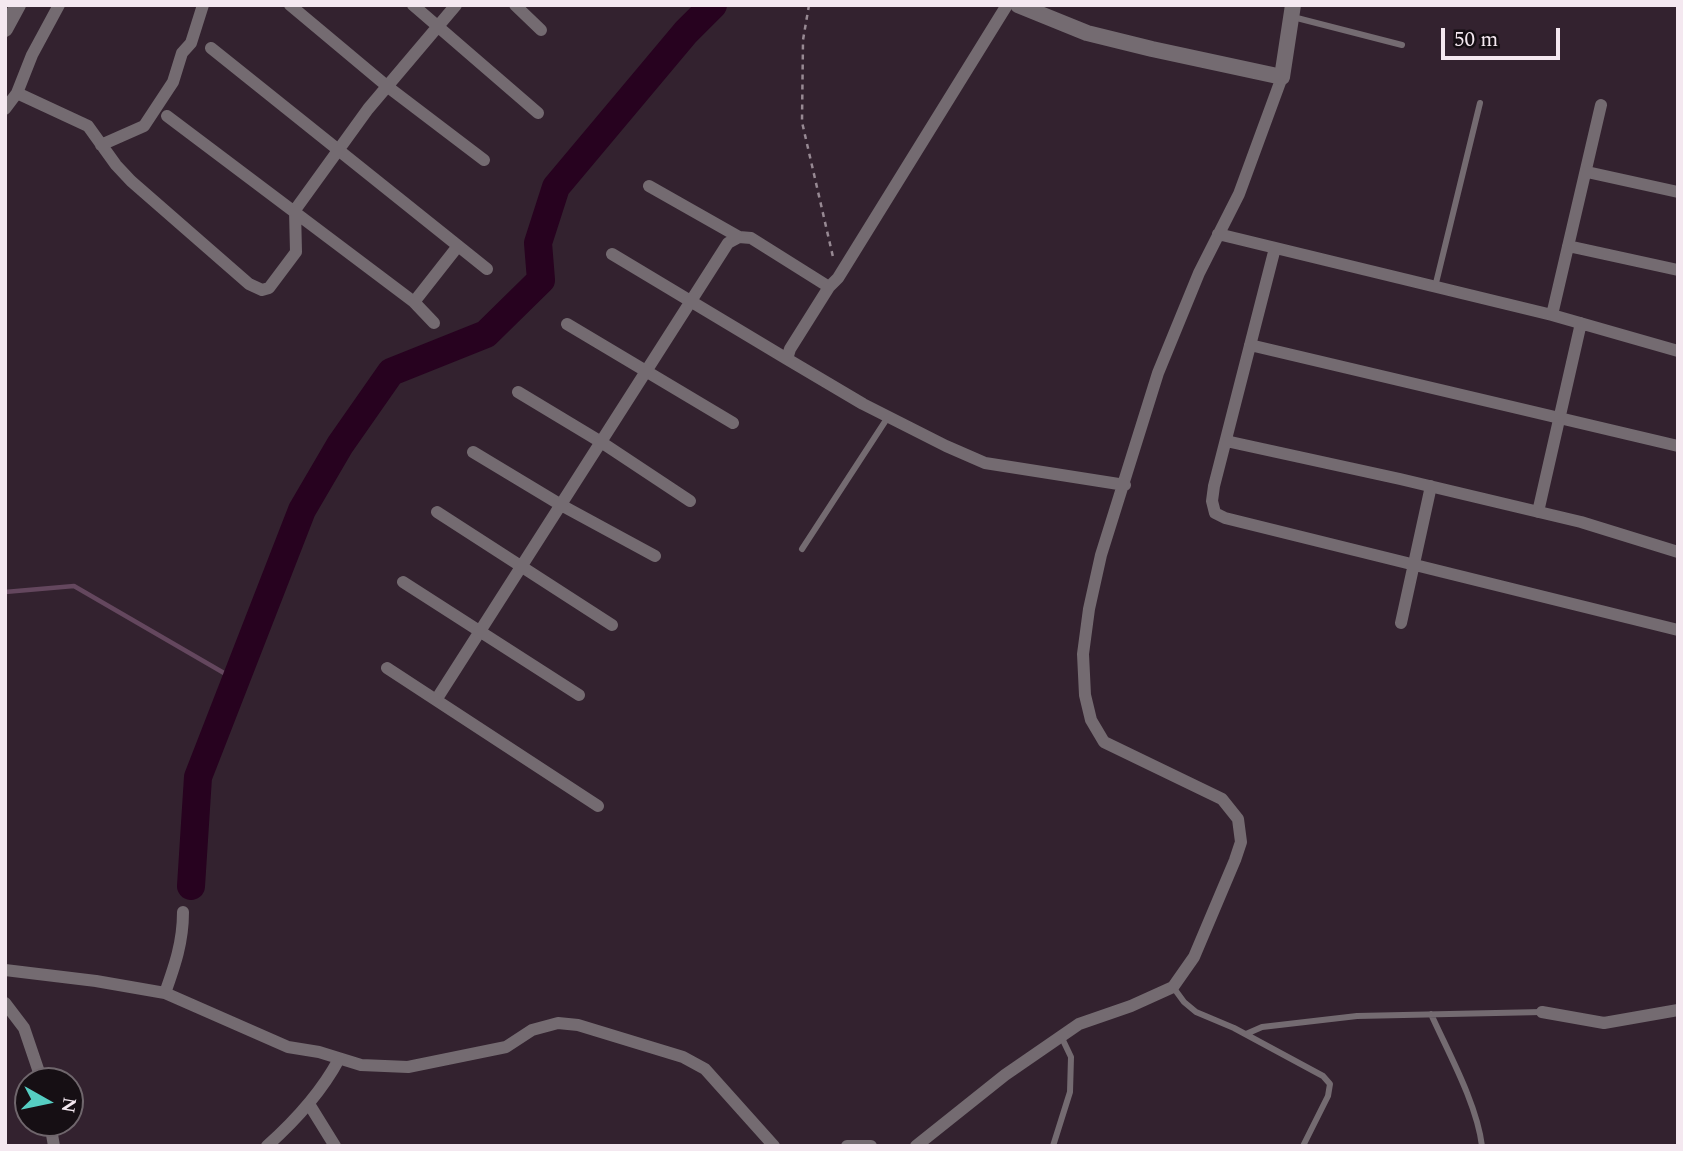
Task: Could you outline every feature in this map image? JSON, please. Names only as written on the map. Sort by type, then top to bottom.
[{"type":"street","points":[[5,29],[18,5]]},
{"type":"street","points":[[5,110],[17,93],[32,55],[59,5]]},
{"type":"street","points":[[101,145],[144,126],[173,82],[182,53],[191,43],[203,5]]},
{"type":"street","points":[[290,5],[388,87],[484,160]]},
{"type":"street","points":[[413,5],[538,113]]},
{"type":"street","points":[[17,93],[88,126],[131,181],[249,284],[262,290],[269,289],[296,252],[295,211],[368,109],[456,5]]},
{"type":"street","points":[[515,5],[541,30]]},
{"type":"street","points":[[787,359],[790,349],[1007,5]]},
{"type":"street","points":[[1018,5],[1087,33],[1282,77]]},
{"type":"street","points":[[916,1146],[1005,1075],[1079,1024],[1173,987],[1194,957],[1241,842],[1238,819],[1222,799],[1104,742],[1091,720],[1085,695],[1083,653],[1101,555],[1158,373],[1199,272],[1239,194],[1282,77],[1293,11]]},
{"type":"street","points":[[211,48],[486,269]]},
{"type":"street","points":[[1552,315],[1601,105]]},
{"type":"street","points":[[167,116],[414,302],[435,323]]},
{"type":"street","points":[[1587,172],[1678,192]]},
{"type":"street","points":[[649,186],[739,237],[751,238],[833,282]]},
{"type":"street","points":[[1218,234],[1552,315],[1678,351]]},
{"type":"street","points":[[436,700],[728,243],[739,237]]},
{"type":"street","points":[[414,302],[458,246]]},
{"type":"street","points":[[1568,246],[1678,270]]},
{"type":"street","points":[[1275,248],[1212,501],[1215,513],[1225,518],[1413,566],[1678,630]]},
{"type":"street","points":[[612,254],[821,380],[888,417],[985,463],[1125,485]]},
{"type":"street","points":[[1538,512],[1581,323]]},
{"type":"street","points":[[567,324],[733,423]]},
{"type":"street","points":[[1250,345],[1678,446]]},
{"type":"street","points":[[518,392],[601,442],[690,501]]},
{"type":"street","points":[[1226,441],[1581,522],[1678,552]]},
{"type":"street","points":[[473,452],[561,505],[655,556]]},
{"type":"street","points":[[1401,623],[1431,486]]},
{"type":"street","points":[[438,512],[612,625]]},
{"type":"street","points":[[402,582],[579,695]]},
{"type":"street","points":[[387,668],[598,806]]},
{"type":"street","points":[[165,993],[179,956],[183,912]]},
{"type":"street","points":[[5,970],[165,993],[288,1048],[319,1052],[361,1065],[408,1067],[506,1047],[532,1030],[558,1023],[578,1025],[683,1057],[705,1069],[774,1146]]},
{"type":"street","points":[[5,1003],[24,1028],[37,1067]]},
{"type":"street","points":[[1542,1012],[1604,1023],[1678,1010]]},
{"type":"street","points":[[267,1146],[309,1104],[339,1059]]},
{"type":"street","points":[[309,1104],[335,1146]]},
{"type":"street","points":[[847,1146],[871,1146]]},
{"type":"lane","points":[[1293,11],[1402,45]]},
{"type":"lane","points":[[1435,287],[1480,103]]},
{"type":"lane","points":[[802,549],[888,417]]},
{"type":"lane","points":[[1173,987],[1196,1012],[1246,1034],[1313,1069],[1330,1084],[1328,1096],[1303,1146]]},
{"type":"lane","points":[[1246,1034],[1277,1024],[1357,1016],[1542,1012]]},
{"type":"lane","points":[[1431,1014],[1461,1082],[1480,1132],[1482,1146]]},
{"type":"lane","points":[[1053,1146],[1070,1092],[1071,1057],[1061,1036]]},
{"type":"path","points":[[809,5],[803,40],[802,122],[833,282]]},
{"type":"waterway","points":[[191,886],[198,777],[302,510],[340,445],[391,372],[486,334],[541,280],[538,243],[556,187],[686,32],[713,5]]},
{"type":"waterway","points":[[5,592],[74,586],[236,680]]}]
